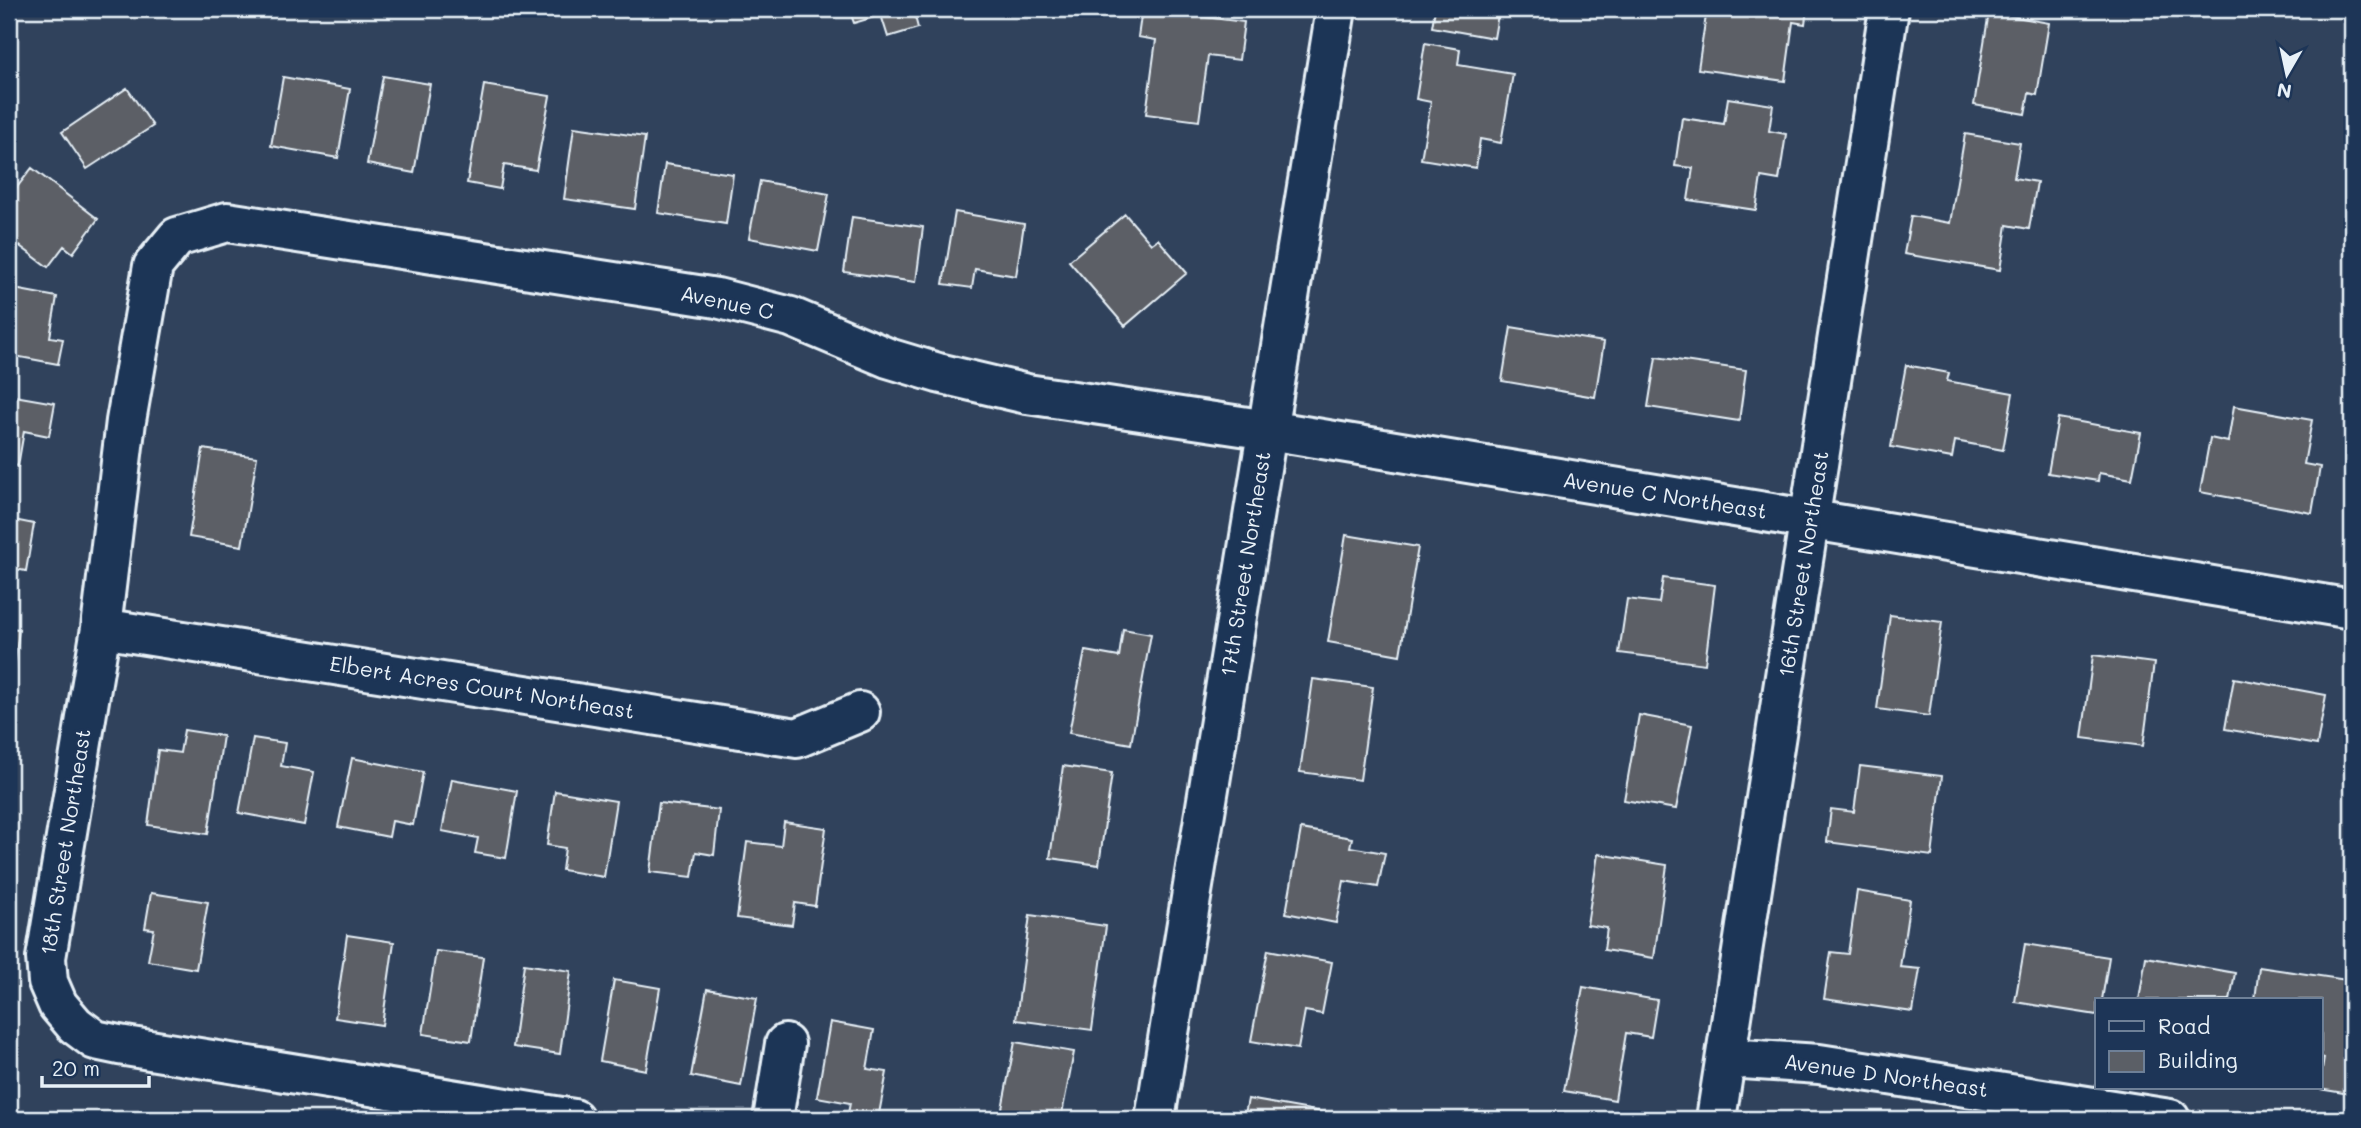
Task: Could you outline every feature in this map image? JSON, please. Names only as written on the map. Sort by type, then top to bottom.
[{"type":"street","name":"17th Street Northeast","points":[[1155,1119],[1336,9]]},
{"type":"street","name":"16th Street Northeast","points":[[1716,1119],[1889,9]]},
{"type":"street","name":"Avenue C","points":[[177,237],[227,222],[717,298],[791,317],[888,358],[937,373],[1027,394],[1268,430]]},
{"type":"street","name":"18th Street Northeast","points":[[177,237],[153,267],[126,421],[101,628],[46,958],[48,982],[58,1005],[75,1025],[95,1040],[574,1119]]},
{"type":"street","name":"Avenue C Northeast","points":[[1268,430],[2352,609]]},
{"type":"street","name":"Elbert Acres Court Northeast","points":[[101,628],[797,738],[860,712]]},
{"type":"street","points":[[773,1119],[785,1044]]},
{"type":"street","name":"Avenue D Northeast","points":[[1727,1058],[1819,1064],[2170,1119]]},
{"type":"building","points":[[849,9],[913,9],[918,28],[888,37],[881,15],[854,23]]},
{"type":"building","points":[[1142,9],[1244,22],[1239,60],[1208,56],[1199,121],[1146,114],[1156,40],[1138,37]]},
{"type":"building","points":[[1435,9],[1499,9],[1494,38],[1432,27]]},
{"type":"building","points":[[1707,9],[1807,9],[1805,24],[1793,22],[1785,81],[1698,69]]},
{"type":"building","points":[[1989,12],[2049,23],[2037,95],[2029,93],[2025,114],[1974,105]]},
{"type":"building","points":[[1425,43],[1460,49],[1458,65],[1513,74],[1501,143],[1480,139],[1476,168],[1421,159],[1431,102],[1416,99]]},
{"type":"building","points":[[383,76],[430,84],[414,173],[367,164]]},
{"type":"building","points":[[283,77],[350,89],[338,158],[271,146]]},
{"type":"building","points":[[484,85],[550,96],[536,170],[504,165],[500,189],[467,183]]},
{"type":"building","points":[[127,88],[153,126],[87,169],[62,132]]},
{"type":"building","points":[[1728,98],[1773,105],[1769,131],[1786,134],[1779,180],[1761,177],[1756,210],[1688,200],[1693,168],[1675,166],[1682,118],[1724,124]]},
{"type":"building","points":[[574,127],[645,137],[635,209],[564,199]]},
{"type":"building","points":[[1965,134],[2020,143],[2014,178],[2037,182],[2029,229],[2007,225],[2000,270],[1904,254],[1911,216],[1950,223]]},
{"type":"building","points":[[665,164],[733,174],[726,224],[658,213]]},
{"type":"building","points":[[32,168],[98,219],[73,253],[64,246],[48,267],[9,238],[9,187],[14,191]]},
{"type":"building","points":[[760,181],[829,194],[818,251],[749,238]]},
{"type":"building","points":[[955,212],[1024,224],[1016,276],[975,269],[972,288],[943,284]]},
{"type":"building","points":[[1125,214],[1151,244],[1158,239],[1187,273],[1125,326],[1069,261]]},
{"type":"building","points":[[852,217],[923,227],[916,282],[844,272]]},
{"type":"building","points":[[9,288],[57,297],[50,337],[63,339],[58,364],[9,355]]},
{"type":"building","points":[[1511,327],[1604,342],[1595,397],[1502,381]]},
{"type":"building","points":[[1656,357],[1746,370],[1739,421],[1648,407]]},
{"type":"building","points":[[1906,365],[1949,373],[1947,381],[2013,393],[2003,450],[1955,441],[1952,458],[1891,447]]},
{"type":"building","points":[[9,395],[55,403],[49,436],[24,431],[18,466],[9,464]]},
{"type":"building","points":[[2234,406],[2312,420],[2304,464],[2320,467],[2312,513],[2200,492],[2210,438],[2228,442]]},
{"type":"building","points":[[2058,418],[2141,433],[2132,479],[2099,473],[2098,481],[2048,473]]},
{"type":"building","points":[[203,449],[257,457],[242,546],[189,537]]},
{"type":"building","points":[[9,498],[13,498],[9,519]]},
{"type":"building","points":[[9,519],[34,524],[26,571],[9,568]]},
{"type":"building","points":[[1346,535],[1418,547],[1400,655],[1328,642]]},
{"type":"building","points":[[1663,578],[1715,585],[1705,664],[1619,653],[1627,599],[1659,603]]},
{"type":"building","points":[[1890,615],[1942,622],[1929,716],[1877,709]]},
{"type":"building","points":[[9,628],[19,629],[14,671],[9,670]]},
{"type":"building","points":[[1123,629],[1151,634],[1131,744],[1069,733],[1085,651],[1119,657]]},
{"type":"building","points":[[2093,655],[2154,663],[2143,746],[2082,738]]},
{"type":"building","points":[[2234,678],[2326,695],[2317,745],[2225,729]]},
{"type":"building","points":[[1313,679],[1373,687],[1360,780],[1300,772]]},
{"type":"building","points":[[1639,715],[1692,725],[1676,809],[1624,800]]},
{"type":"building","points":[[184,730],[223,736],[208,834],[148,825],[158,750],[180,753]]},
{"type":"building","points":[[253,738],[285,743],[281,766],[314,772],[304,825],[239,813]]},
{"type":"building","points":[[352,758],[423,772],[413,825],[392,821],[389,837],[338,827]]},
{"type":"building","points":[[1063,766],[1112,773],[1099,865],[1050,858]]},
{"type":"building","points":[[1860,766],[1942,776],[1932,856],[1827,842],[1831,809],[1854,812]]},
{"type":"building","points":[[452,779],[517,791],[506,858],[475,853],[478,838],[442,831]]},
{"type":"building","points":[[555,791],[616,801],[604,877],[562,870],[565,848],[547,845]]},
{"type":"building","points":[[659,803],[719,810],[714,855],[696,852],[692,877],[650,872]]},
{"type":"building","points":[[784,822],[826,828],[815,906],[795,903],[792,925],[737,918],[747,842],[781,846]]},
{"type":"building","points":[[1301,829],[1352,838],[1350,847],[1385,853],[1378,887],[1344,881],[1336,923],[1286,913]]},
{"type":"building","points":[[1598,854],[1667,865],[1654,958],[1604,950],[1607,928],[1587,925]]},
{"type":"building","points":[[1857,891],[1910,900],[1900,967],[1920,969],[1913,1012],[1824,999],[1831,952],[1848,954]]},
{"type":"building","points":[[151,893],[208,902],[196,969],[148,961],[154,929],[145,928]]},
{"type":"building","points":[[1030,915],[1106,926],[1092,1030],[1016,1020]]},
{"type":"building","points":[[347,935],[394,942],[382,1025],[335,1018]]},
{"type":"building","points":[[2025,944],[2109,957],[2102,998],[2095,998],[2095,1015],[2015,1002]]},
{"type":"building","points":[[1268,950],[1332,962],[1322,1014],[1305,1011],[1298,1049],[1251,1041]]},
{"type":"building","points":[[436,951],[483,957],[471,1041],[423,1034]]},
{"type":"building","points":[[2146,957],[2235,973],[2230,998],[2139,998]]},
{"type":"building","points":[[524,964],[571,971],[560,1054],[513,1047]]},
{"type":"building","points":[[2259,967],[2347,980],[2343,1009],[2352,1010],[2350,1094],[2322,1089],[2322,998],[2255,998]]},
{"type":"building","points":[[614,980],[660,988],[646,1070],[600,1061]]},
{"type":"building","points":[[1583,987],[1657,1000],[1651,1037],[1626,1033],[1615,1100],[1564,1091]]},
{"type":"building","points":[[707,989],[757,998],[741,1086],[691,1076]]},
{"type":"building","points":[[830,1022],[874,1030],[867,1069],[887,1072],[878,1119],[847,1119],[850,1103],[817,1097]]},
{"type":"building","points":[[1015,1042],[1074,1052],[1061,1119],[1000,1119]]},
{"type":"building","points":[[1248,1099],[1356,1118],[1356,1119],[1244,1119]]},
{"type":"building","points":[[125,1112],[193,1119],[124,1119]]}]
